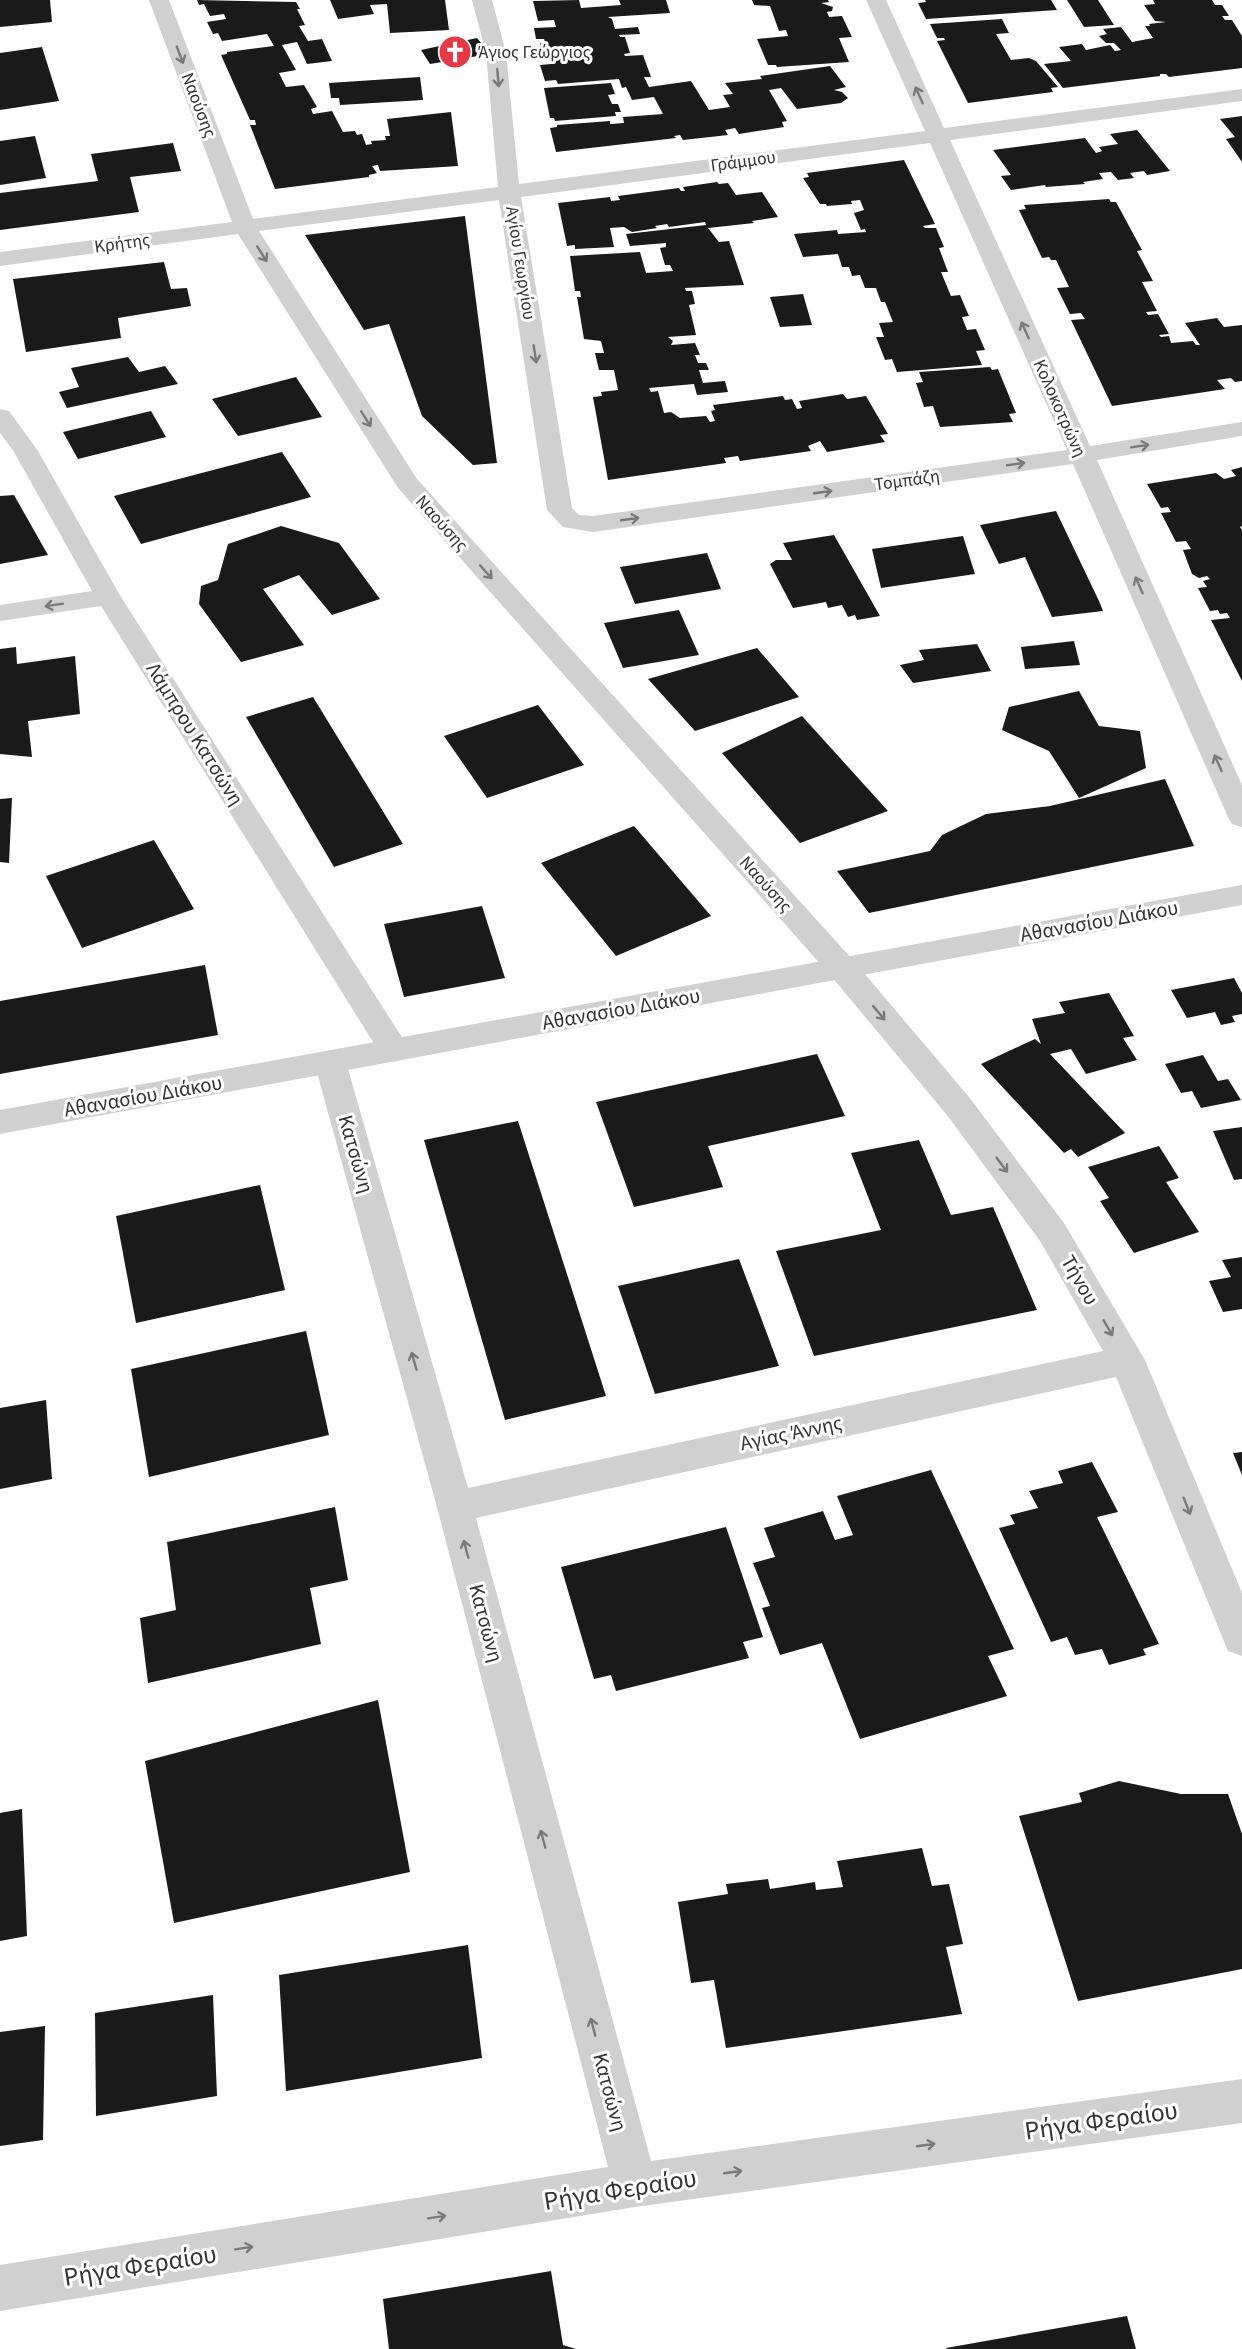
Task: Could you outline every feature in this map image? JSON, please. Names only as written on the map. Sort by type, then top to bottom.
[{"type":"street","name":"Ναούσης","points":[[159,0],[244,227],[406,483],[842,968]]},
{"type":"street","name":"Αγίου Γεωργίου","points":[[482,0],[496,53],[509,192],[560,510],[572,522]]},
{"type":"street","name":"Κολοκοτρώνη","points":[[876,0],[1082,455],[1242,817]]},
{"type":"street","name":"Γράμμου","points":[[244,227],[1242,94]]},
{"type":"street","name":"Κρήτης","points":[[0,259],[244,227]]},
{"type":"street","name":"Λάμπρου Κατσώνη","points":[[0,416],[26,450],[108,597],[394,1050]]},
{"type":"street","name":"Τομπάζη","points":[[572,522],[593,524],[1082,455],[1242,429]]},
{"type":"street","points":[[0,613],[108,597]]},
{"type":"street","name":"Αθανασίου Διάκου","points":[[0,1122],[1242,895]]},
{"type":"street","name":"Τήνου","points":[[842,968],[958,1106],[1052,1232],[1127,1360],[1242,1639]]},
{"type":"street","name":"Κατσώνη","points":[[330,1062],[455,1507],[635,2186]]},
{"type":"street","name":"Αγίας Άννης","points":[[455,1507],[1127,1360]]},
{"type":"street","name":"Ρήγα Φεραίου","points":[[0,2288],[635,2186],[1242,2101]]},
{"type":"building","points":[[0,0],[50,0],[52,22],[0,27]]},
{"type":"building","points":[[197,0],[296,2],[305,25],[299,26],[308,41],[322,39],[332,61],[307,64],[297,42],[282,45],[296,70],[279,73],[286,87],[304,85],[317,107],[311,109],[313,114],[332,111],[343,132],[355,131],[357,135],[362,134],[366,145],[372,144],[371,141],[386,140],[385,136],[390,136],[387,119],[451,112],[458,166],[380,171],[378,165],[372,166],[377,173],[369,177],[275,189],[250,125],[256,125],[255,120],[250,120],[221,55],[227,52],[274,46],[267,34],[222,41],[218,33],[213,34],[207,22],[226,19],[224,14],[210,16],[204,4],[199,5]]},
{"type":"building","points":[[330,0],[445,0],[449,30],[390,33],[387,4],[370,5],[374,14],[338,19]]},
{"type":"building","points":[[579,0],[581,8],[621,5],[619,0],[666,0],[670,13],[608,17],[612,19],[615,29],[638,27],[640,34],[619,35],[625,37],[630,53],[624,54],[625,56],[643,55],[651,77],[644,77],[649,87],[691,81],[709,110],[730,107],[723,95],[733,94],[725,83],[762,79],[760,76],[830,66],[846,87],[834,90],[842,92],[848,98],[841,103],[797,109],[781,88],[769,90],[787,121],[782,122],[784,127],[739,134],[735,128],[725,130],[728,135],[683,140],[680,135],[674,136],[676,138],[556,152],[550,128],[557,127],[557,125],[610,121],[610,124],[624,123],[623,117],[663,114],[654,97],[632,100],[626,87],[622,88],[619,79],[558,84],[556,80],[545,81],[540,65],[551,64],[549,59],[543,59],[540,43],[545,42],[544,39],[536,39],[534,28],[556,27],[554,20],[538,21],[533,1]]},
{"type":"building","points":[[752,0],[828,0],[829,2],[821,3],[833,7],[832,11],[827,12],[829,17],[842,16],[852,37],[839,38],[849,62],[777,67],[768,65],[757,39],[788,36],[786,30],[779,31],[770,6],[754,5]]},
{"type":"building","points":[[925,0],[1051,0],[1057,10],[926,19],[918,3],[926,2]]},
{"type":"building","points":[[1067,0],[1098,0],[1114,25],[1084,27]]},
{"type":"building","points":[[1153,0],[1212,0],[1215,5],[1222,5],[1229,16],[1222,16],[1225,20],[1232,20],[1242,36],[1242,68],[1169,77],[1166,74],[1160,74],[1160,76],[1063,88],[1044,64],[1071,61],[1059,47],[1082,44],[1086,50],[1110,45],[1115,51],[1121,50],[1114,43],[1106,43],[1099,36],[1107,34],[1103,29],[1121,27],[1132,42],[1153,38],[1145,26],[1166,22],[1155,21],[1144,5],[1155,4]]},
{"type":"building","points":[[1002,19],[1009,33],[996,34],[1011,60],[1029,58],[1036,61],[1058,87],[1051,88],[1053,92],[968,103],[937,41],[945,40],[937,38],[930,24]]},
{"type":"building","name":"Άγιος Γεώργιος","points":[[477,38],[490,54],[430,64],[421,50]]},
{"type":"building","points":[[42,47],[59,101],[0,110],[0,53]]},
{"type":"building","points":[[420,77],[423,100],[340,105],[339,98],[331,98],[329,83]]},
{"type":"building","points":[[611,83],[615,94],[608,95],[612,104],[618,104],[621,112],[615,112],[616,116],[555,121],[554,118],[550,118],[544,88]]},
{"type":"building","points":[[1242,116],[1242,162],[1226,139],[1235,137],[1220,119]]},
{"type":"building","points":[[1137,130],[1170,171],[1147,175],[1144,171],[1130,173],[1134,178],[1118,180],[1111,172],[1099,173],[1103,179],[1083,182],[1085,184],[1046,187],[1045,185],[1011,190],[1001,176],[1011,175],[993,150],[1085,138],[1096,153],[1102,151],[1099,147],[1118,144],[1110,134]]},
{"type":"building","points":[[35,136],[46,178],[0,185],[0,141]]},
{"type":"building","points":[[173,143],[181,171],[130,177],[139,212],[0,230],[0,193],[98,181],[91,154]]},
{"type":"building","points":[[904,160],[935,224],[923,226],[936,228],[944,247],[939,248],[948,272],[941,272],[951,296],[960,295],[969,316],[962,317],[967,330],[976,329],[985,350],[976,351],[982,365],[897,372],[892,359],[885,360],[876,337],[884,337],[879,323],[893,322],[876,288],[865,288],[860,275],[852,276],[849,267],[842,267],[838,254],[803,257],[794,234],[837,230],[838,234],[866,232],[865,229],[861,230],[854,213],[864,210],[860,200],[851,201],[852,204],[827,206],[820,204],[803,178],[809,177],[807,173]]},
{"type":"building","points":[[717,182],[719,184],[728,183],[736,195],[762,192],[778,217],[752,221],[754,223],[708,228],[719,242],[729,241],[744,285],[685,288],[686,291],[692,291],[695,304],[689,305],[696,335],[668,337],[673,341],[671,345],[695,343],[700,355],[695,355],[698,363],[706,363],[709,370],[699,370],[703,383],[725,381],[728,392],[697,395],[694,384],[649,388],[651,392],[658,391],[664,413],[671,412],[680,418],[706,416],[710,422],[715,421],[711,411],[715,410],[713,405],[783,396],[785,400],[792,399],[797,409],[802,408],[799,401],[843,394],[847,399],[866,396],[888,434],[880,435],[885,442],[827,452],[820,441],[808,446],[811,451],[740,461],[738,456],[724,458],[726,463],[608,480],[593,397],[602,396],[601,392],[618,390],[614,370],[599,370],[595,353],[604,353],[601,341],[584,339],[577,297],[581,297],[580,291],[575,291],[570,256],[640,252],[646,273],[673,271],[670,265],[665,265],[660,248],[666,247],[666,243],[630,246],[626,234],[706,225],[705,222],[669,227],[667,224],[632,232],[624,227],[610,228],[614,247],[575,249],[575,245],[567,246],[558,203],[610,197],[611,201],[620,200],[618,196],[679,188],[685,191],[683,187]]},
{"type":"building","points":[[1109,199],[1111,202],[1116,202],[1142,250],[1137,251],[1153,281],[1142,282],[1157,311],[1146,312],[1148,315],[1158,314],[1169,334],[1159,335],[1169,336],[1171,343],[1193,341],[1196,345],[1200,345],[1185,323],[1217,318],[1224,327],[1242,325],[1242,381],[1235,382],[1231,378],[1217,380],[1225,389],[1112,406],[1071,320],[1085,319],[1081,313],[1070,314],[1057,288],[1069,287],[1056,260],[1051,260],[1049,257],[1042,258],[1019,210],[1026,209],[1024,205]]},
{"type":"building","points":[[465,216],[497,463],[473,465],[422,416],[389,324],[364,330],[305,235]]},
{"type":"building","points":[[164,262],[171,289],[187,288],[191,306],[118,318],[121,338],[26,352],[13,279]]},
{"type":"building","points":[[803,294],[812,325],[780,327],[770,297]]},
{"type":"building","points":[[128,357],[139,372],[165,366],[178,384],[67,408],[59,392],[79,387],[71,368]]},
{"type":"building","points":[[990,367],[992,370],[998,369],[1016,413],[1009,414],[1013,422],[940,427],[933,406],[924,407],[916,383],[923,382],[919,372]]},
{"type":"building","points":[[296,377],[322,417],[238,436],[212,399]]},
{"type":"building","points":[[151,411],[166,437],[78,459],[63,432]]},
{"type":"building","points":[[282,452],[311,497],[141,544],[114,496]]},
{"type":"building","points":[[1242,467],[1242,526],[1240,527],[1242,530],[1242,681],[1211,620],[1230,618],[1227,613],[1220,614],[1218,610],[1210,611],[1198,588],[1207,587],[1203,581],[1210,579],[1207,576],[1199,578],[1192,574],[1183,550],[1191,549],[1186,541],[1176,542],[1161,513],[1171,512],[1168,507],[1161,508],[1147,484],[1216,473],[1224,479],[1236,476],[1231,470]]},
{"type":"building","points":[[14,495],[48,555],[0,564],[0,496]]},
{"type":"building","points":[[1056,511],[1103,611],[1052,617],[1025,557],[999,564],[980,525]]},
{"type":"building","points":[[281,526],[339,543],[380,599],[332,615],[299,575],[263,589],[304,645],[241,662],[199,604],[201,586],[218,580],[228,544]]},
{"type":"building","points":[[834,535],[880,616],[857,620],[855,615],[848,617],[842,605],[828,608],[826,602],[793,608],[770,564],[776,560],[792,560],[783,543]]},
{"type":"building","points":[[963,536],[975,574],[881,588],[872,549]]},
{"type":"building","points":[[707,553],[721,589],[635,604],[620,567]]},
{"type":"building","points":[[679,610],[699,655],[623,668],[604,623]]},
{"type":"building","points":[[1074,641],[1080,665],[1025,669],[1021,647]]},
{"type":"building","points":[[977,644],[991,671],[913,683],[900,665],[924,660],[919,650]]},
{"type":"building","points":[[16,647],[17,664],[75,656],[80,714],[28,721],[32,757],[0,754],[0,649]]},
{"type":"building","points":[[757,648],[799,697],[695,731],[648,679]]},
{"type":"building","points":[[1079,691],[1099,726],[1140,731],[1146,768],[1079,798],[1049,751],[1002,730],[1009,707]]},
{"type":"building","points":[[313,697],[403,844],[334,867],[246,717]]},
{"type":"building","points":[[538,705],[584,765],[487,798],[444,736]]},
{"type":"building","points":[[802,716],[888,811],[800,843],[722,753]]},
{"type":"building","points":[[1165,779],[1194,846],[869,913],[837,871],[930,851],[942,835],[986,814],[1050,806]]},
{"type":"building","points":[[12,798],[9,863],[0,862],[0,799]]},
{"type":"building","points":[[634,826],[711,916],[616,956],[541,863]]},
{"type":"building","points":[[154,840],[194,909],[82,948],[46,876]]},
{"type":"building","points":[[482,906],[505,978],[404,997],[384,924]]},
{"type":"building","points":[[205,965],[218,1035],[0,1074],[0,1001]]},
{"type":"building","points":[[1234,978],[1242,993],[1242,1014],[1232,1016],[1235,1022],[1221,1025],[1215,1012],[1187,1018],[1171,990]]},
{"type":"building","points":[[1109,993],[1134,1036],[1123,1038],[1137,1060],[1086,1074],[1071,1049],[1050,1054],[1125,1133],[1078,1157],[1071,1149],[1064,1153],[981,1064],[1035,1039],[1041,1044],[1032,1019],[1065,1013],[1059,1002]]},
{"type":"building","points":[[817,1054],[845,1116],[708,1146],[723,1187],[634,1207],[596,1102]]},
{"type":"building","points":[[1203,1055],[1218,1081],[1228,1079],[1241,1100],[1201,1108],[1192,1091],[1181,1093],[1165,1064]]},
{"type":"building","points":[[518,1121],[606,1396],[505,1420],[424,1140]]},
{"type":"building","points":[[1242,1127],[1242,1179],[1234,1180],[1213,1131]]},
{"type":"building","points":[[919,1140],[951,1215],[993,1207],[1037,1310],[814,1356],[776,1251],[881,1230],[851,1153]]},
{"type":"building","points":[[1159,1146],[1179,1178],[1166,1182],[1199,1232],[1134,1253],[1100,1201],[1109,1198],[1088,1167]]},
{"type":"building","points":[[260,1185],[285,1290],[136,1323],[116,1216]]},
{"type":"building","points":[[1242,1257],[1242,1309],[1223,1312],[1209,1281],[1231,1277],[1222,1260]]},
{"type":"building","points":[[739,1259],[779,1366],[655,1394],[618,1286]]},
{"type":"building","points":[[306,1331],[329,1435],[149,1477],[131,1369]]},
{"type":"building","points":[[46,1400],[52,1479],[0,1489],[0,1408]]},
{"type":"building","points":[[1242,1452],[1242,1475],[1233,1453]]},
{"type":"building","points":[[1092,1462],[1118,1512],[1097,1517],[1159,1644],[1143,1649],[1146,1655],[1109,1665],[1102,1649],[1075,1655],[1067,1637],[1051,1642],[999,1528],[1015,1524],[1010,1515],[1038,1508],[1029,1491],[1063,1483],[1058,1471]]},
{"type":"building","points":[[931,1470],[1014,1649],[988,1656],[1007,1696],[860,1739],[822,1643],[780,1655],[762,1608],[770,1606],[753,1563],[775,1557],[764,1528],[823,1511],[835,1540],[853,1535],[837,1496]]},
{"type":"building","points":[[335,1507],[348,1580],[310,1588],[321,1644],[148,1683],[140,1618],[176,1610],[167,1542]]},
{"type":"building","points":[[726,1527],[763,1637],[743,1642],[749,1658],[616,1691],[611,1675],[594,1679],[561,1567]]},
{"type":"building","points":[[378,1700],[410,1872],[174,1923],[145,1761]]},
{"type":"building","points":[[1119,1781],[1181,1794],[1228,1794],[1242,1834],[1242,1969],[1078,2001],[1019,1816],[1082,1802],[1079,1793]]},
{"type":"building","points":[[22,1809],[27,1936],[0,1941],[0,1813]]},
{"type":"building","points":[[922,1848],[932,1886],[949,1884],[963,1944],[946,1947],[962,2014],[726,2048],[714,1980],[691,1983],[678,1902],[728,1894],[726,1884],[768,1879],[770,1889],[815,1882],[816,1890],[843,1887],[837,1861]]},
{"type":"building","points":[[468,1945],[482,2058],[286,2091],[279,1975]]},
{"type":"building","points":[[213,1995],[217,2096],[96,2116],[95,2013]]},
{"type":"building","points":[[45,2026],[43,2140],[0,2146],[0,2032]]},
{"type":"building","points":[[551,2271],[563,2345],[576,2349],[389,2349],[383,2299]]},
{"type":"building","points":[[1127,2316],[1136,2349],[946,2348]]},
{"type":"place","name":"Άγιος Γεώργιος","points":[[455,52]]}]
